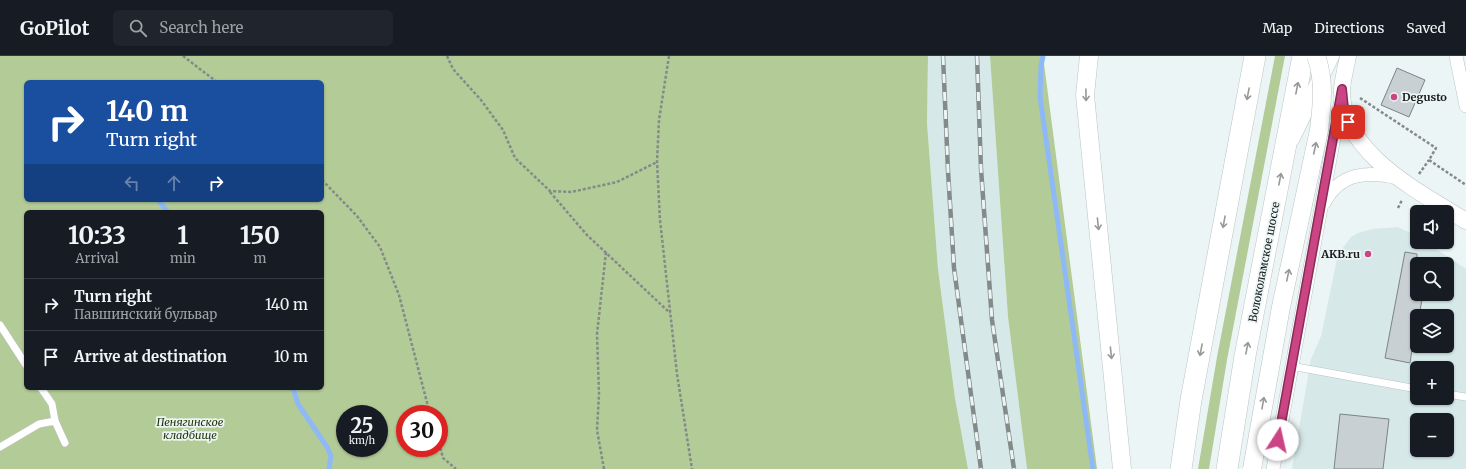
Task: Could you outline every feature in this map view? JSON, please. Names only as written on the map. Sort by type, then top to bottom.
[{"type":"main road","points":[[1089,56],[1085,95],[1122,469]]},
{"type":"main road","points":[[1181,469],[1191,400],[1255,56]]},
{"type":"main road","name":"Волоколамское шоссе","points":[[1227,469],[1245,356],[1303,56]]},
{"type":"main road","points":[[1252,469],[1281,307],[1319,130],[1323,103],[1321,77],[1316,56]]},
{"type":"street","points":[[1285,154],[1331,56]]},
{"type":"street","points":[[1348,56],[1348,92],[1344,109],[1348,122],[1358,139],[1376,158],[1399,178],[1466,221]]},
{"type":"street","points":[[1456,56],[1466,106]]},
{"type":"street","points":[[1273,469],[1320,210],[1348,92]]},
{"type":"street","points":[[1320,210],[1329,193],[1336,185],[1348,179],[1378,174],[1399,178]]},
{"type":"lane","points":[[0,324],[24,362]]},
{"type":"lane","points":[[1291,366],[1410,388]]},
{"type":"lane","points":[[42,390],[52,404],[56,421],[65,443]]},
{"type":"lane","points":[[1454,395],[1466,397]]},
{"type":"lane","points":[[0,448],[39,424],[56,421]]},
{"type":"path","points":[[183,56],[214,80]]},
{"type":"path","points":[[447,56],[454,69],[481,100],[503,130],[515,158],[550,191],[587,235],[670,313]]},
{"type":"path","points":[[669,56],[660,120],[657,162],[660,220],[677,374],[692,469]]},
{"type":"path","points":[[1348,92],[1436,148],[1419,175]]},
{"type":"path","points":[[1429,160],[1466,185]]},
{"type":"path","points":[[550,191],[571,192],[617,182],[657,162]]},
{"type":"path","points":[[324,182],[357,216],[380,247],[399,295],[428,405]]},
{"type":"path","points":[[1398,208],[1404,198]]},
{"type":"path","points":[[604,469],[597,430],[599,394],[597,334],[606,252]]},
{"type":"path","points":[[444,457],[456,469]]},
{"type":"shaded area","points":[[928,56],[990,56],[1008,317],[1027,469],[968,469],[955,398],[938,269],[927,123]]},
{"type":"shaded area","points":[[1398,227],[1410,233],[1410,249],[1436,249],[1448,257],[1410,257],[1410,301],[1454,301],[1454,261],[1466,269],[1466,469],[1292,469],[1311,359],[1321,336],[1338,254],[1351,237],[1358,233],[1372,229]]},
{"type":"green space","name":"Пенягинское кладбище","points":[[0,56],[928,56],[927,123],[938,269],[955,398],[968,469],[0,469]]},
{"type":"green space","points":[[990,56],[1043,56],[1097,469],[1027,469],[1008,317]]},
{"type":"green space","points":[[1275,56],[1285,56],[1227,360],[1209,469],[1198,469],[1217,357]]},
{"type":"building","points":[[1397,68],[1425,80],[1409,117],[1381,105]]},
{"type":"building","points":[[1405,252],[1417,254],[1417,257],[1410,257],[1410,301],[1422,301],[1420,309],[1410,309],[1410,353],[1411,353],[1410,363],[1385,358]]},
{"type":"building","points":[[1340,414],[1389,419],[1383,469],[1334,469]]},
{"type":"waterway","points":[[1043,56],[1041,66],[1040,97],[1093,469]]},
{"type":"waterway","points":[[160,202],[166,210]]},
{"type":"waterway","points":[[294,390],[298,404],[327,447],[331,456],[329,469]]},
{"type":"railway","points":[[943,56],[954,268],[981,469]]},
{"type":"railway","points":[[977,56],[981,169],[992,320],[1014,469]]},
{"type":"place","name":"Degusto","points":[[1394,97]]},
{"type":"place","name":"AKB.ru","points":[[1368,254]]},
{"type":"route","points":[[1278,440],[1342,89],[1344,109],[1348,122]]}]
